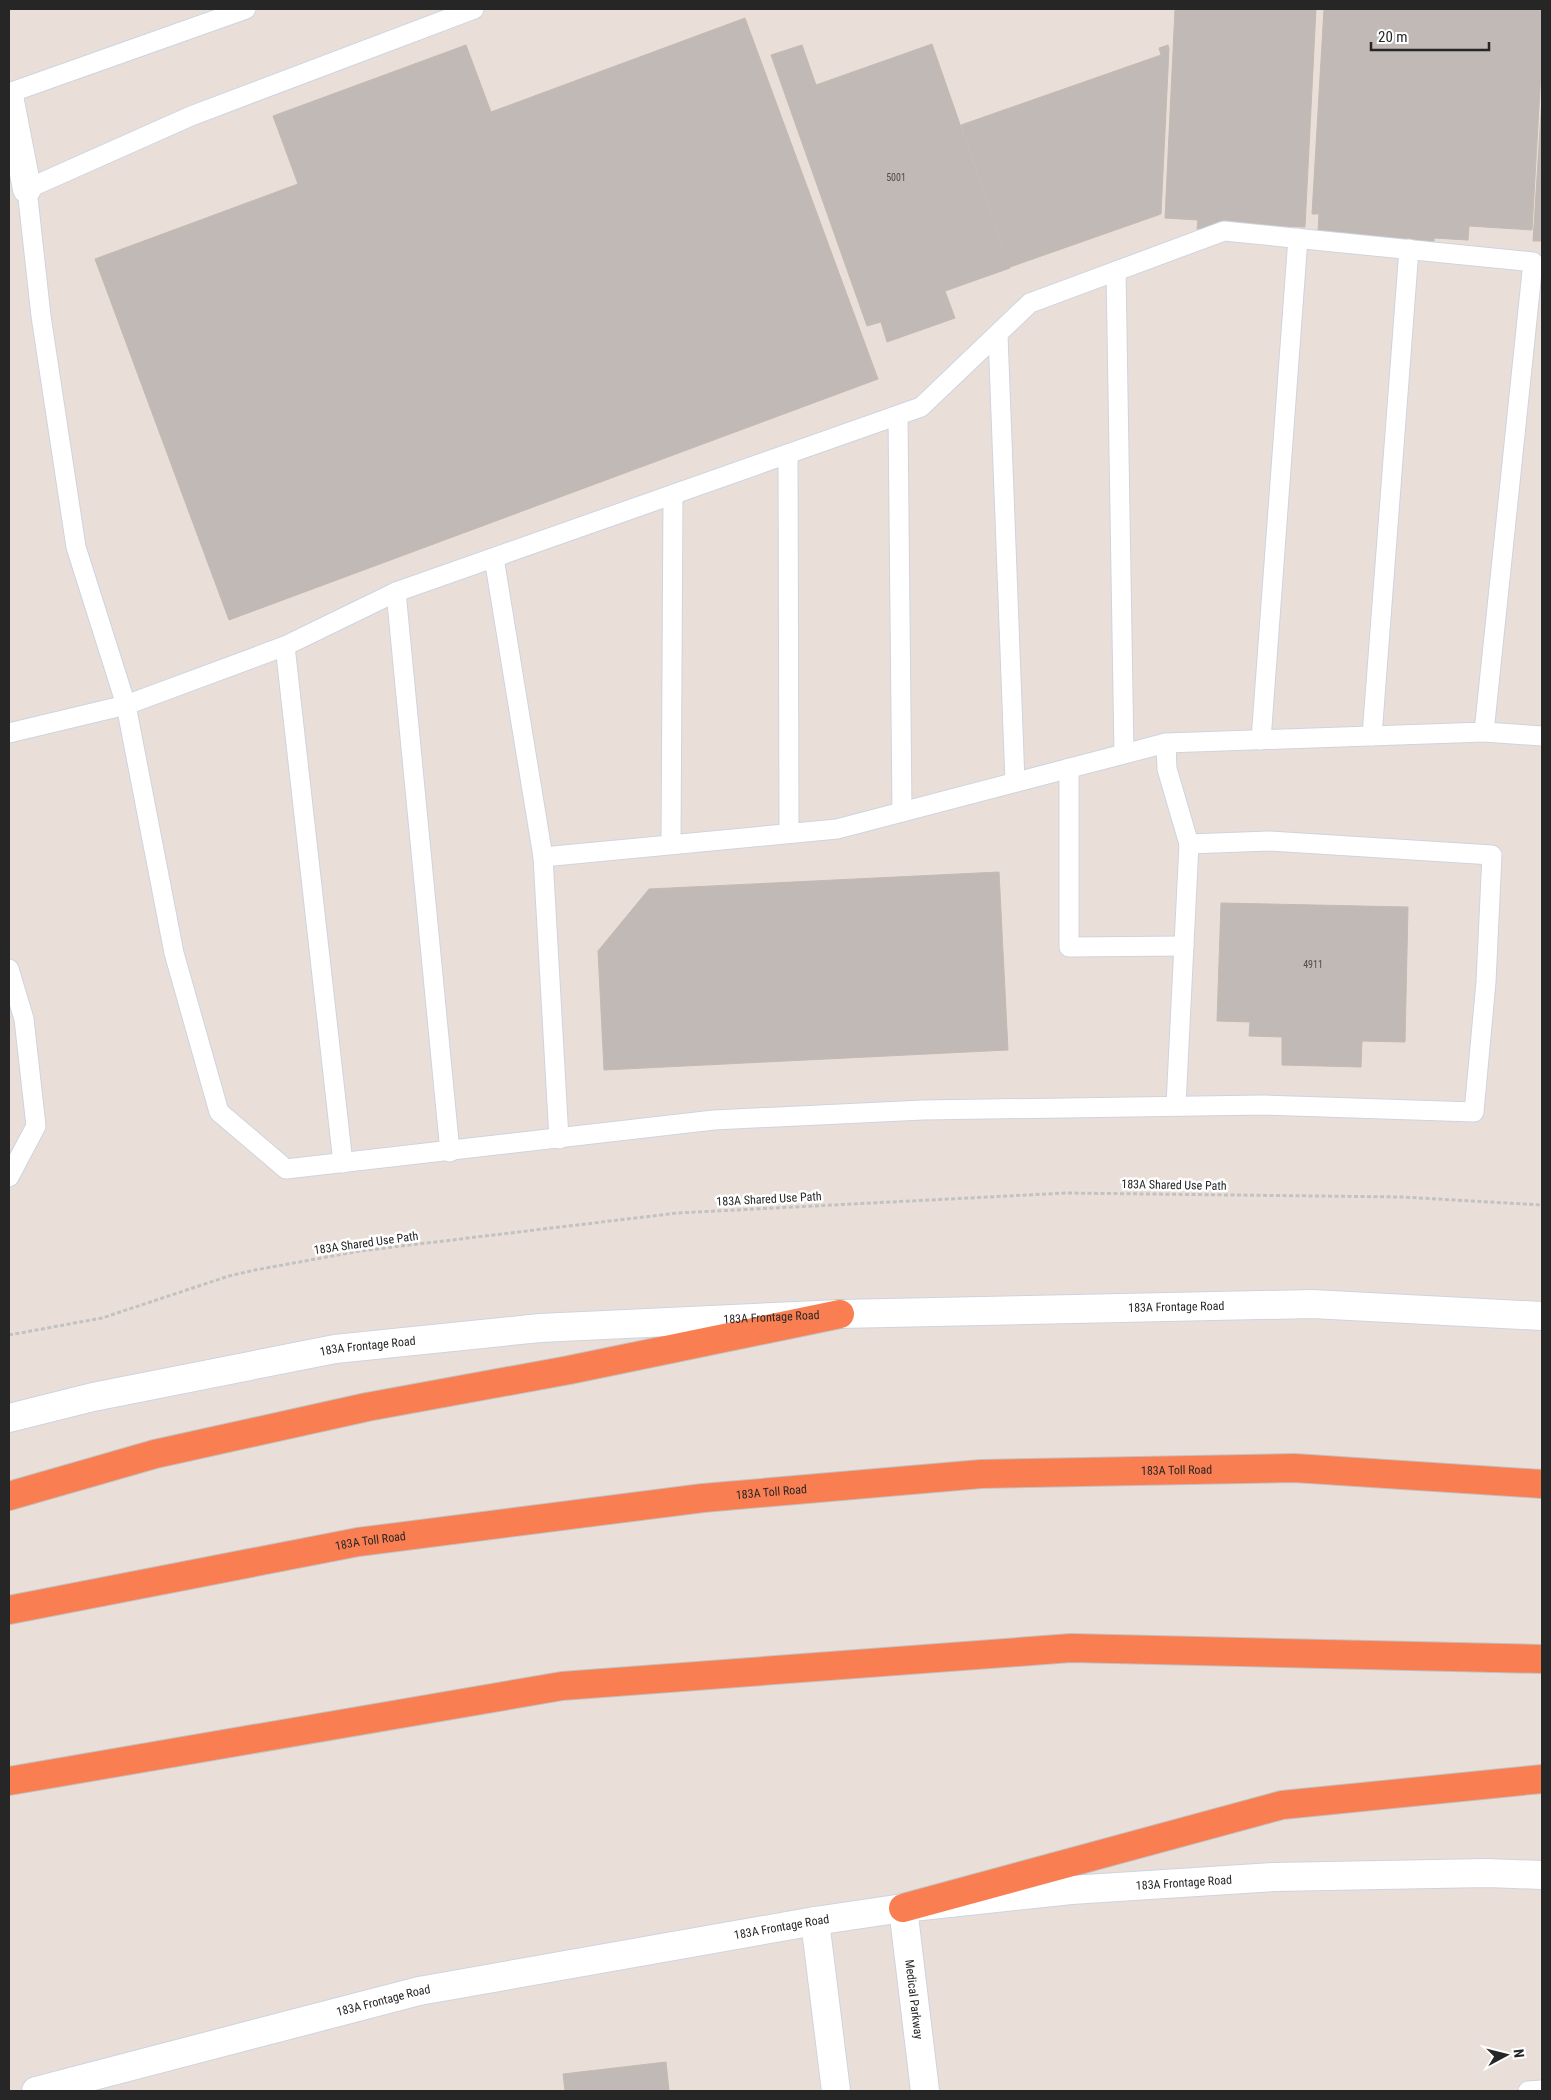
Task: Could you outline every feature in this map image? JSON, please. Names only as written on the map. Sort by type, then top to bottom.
[{"type":"highway","points":[[9,1496],[155,1454],[367,1406],[569,1370],[840,1314]]},
{"type":"highway","name":"183A Toll Road","points":[[9,1610],[358,1542],[703,1498],[981,1474],[1294,1468],[1542,1484]]},
{"type":"highway","points":[[9,1781],[562,1686],[1071,1648],[1542,1659]]},
{"type":"highway","points":[[903,1908],[1282,1805],[1542,1779]]},
{"type":"main road","points":[[9,95],[27,189]]},
{"type":"main road","name":"183A Frontage Road","points":[[9,1418],[93,1397],[335,1349],[540,1328],[840,1314],[1312,1304],[1542,1316]]},
{"type":"main road","name":"183A Frontage Road","points":[[36,2091],[419,1991],[815,1921],[903,1908],[1071,1890],[1274,1877],[1487,1873],[1542,1875]]},
{"type":"main road","name":"Medical Parkway","points":[[903,1908],[925,2091]]},
{"type":"main road","points":[[815,1921],[836,2091]]},
{"type":"lane","points":[[9,95],[246,9]]},
{"type":"lane","points":[[474,9],[191,116],[27,189],[42,316],[76,547],[126,705],[174,952],[219,1112],[286,1169],[450,1152],[714,1120],[923,1110],[1264,1105],[1474,1112],[1492,855],[1269,841],[1189,844]]},
{"type":"lane","points":[[9,733],[126,705],[285,646],[396,592],[921,407],[1030,303],[1224,231],[1538,262],[1484,732]]},
{"type":"lane","points":[[1261,740],[1298,238]]},
{"type":"lane","points":[[1372,736],[1409,250]]},
{"type":"lane","points":[[1116,271],[1124,754]]},
{"type":"lane","points":[[998,335],[1015,782]]},
{"type":"lane","points":[[898,416],[902,812]]},
{"type":"lane","points":[[788,454],[789,833]]},
{"type":"lane","points":[[671,844],[673,495]]},
{"type":"lane","points":[[494,558],[543,857],[559,1139]]},
{"type":"lane","points":[[396,592],[450,1152]]},
{"type":"lane","points":[[285,646],[342,1163]]},
{"type":"lane","points":[[543,857],[837,829],[1166,743],[1484,732],[1542,736]]},
{"type":"lane","points":[[1166,743],[1167,769],[1189,844],[1176,1106]]},
{"type":"lane","points":[[1069,768],[1069,947],[1184,946]]},
{"type":"lane","points":[[9,969],[24,1019],[36,1126],[9,1177]]},
{"type":"lane","points":[[1528,2091],[1542,2090]]},
{"type":"path","name":"183A Shared Use Path","points":[[9,1335],[102,1318],[229,1276],[293,1263],[360,1251],[677,1213],[1066,1193],[1402,1197],[1542,1205]]},
{"type":"building","points":[[1175,9],[1316,9],[1305,227],[1276,226],[1276,232],[1197,229],[1198,220],[1165,218]]},
{"type":"building","points":[[1324,9],[1542,9],[1542,54],[1532,230],[1469,226],[1468,240],[1434,238],[1434,244],[1348,238],[1348,233],[1318,231],[1319,214],[1312,214]]},
{"type":"building","points":[[745,18],[878,379],[229,620],[95,259],[298,184],[273,116],[466,45],[491,112]]},
{"type":"building","points":[[932,44],[1010,268],[945,291],[955,318],[887,342],[881,322],[867,326],[771,55],[802,45],[816,85]]},
{"type":"building","points":[[1168,45],[1161,214],[1010,267],[961,125],[1161,55],[1159,48]]},
{"type":"building","points":[[1542,98],[1542,241],[1533,241]]},
{"type":"building","points":[[999,872],[1008,1050],[604,1070],[598,951],[649,889]]},
{"type":"building","points":[[1221,903],[1408,907],[1405,1042],[1362,1041],[1361,1067],[1282,1065],[1282,1037],[1249,1036],[1250,1022],[1217,1021]]},
{"type":"building","points":[[666,2062],[669,2091],[565,2091],[563,2074]]}]
